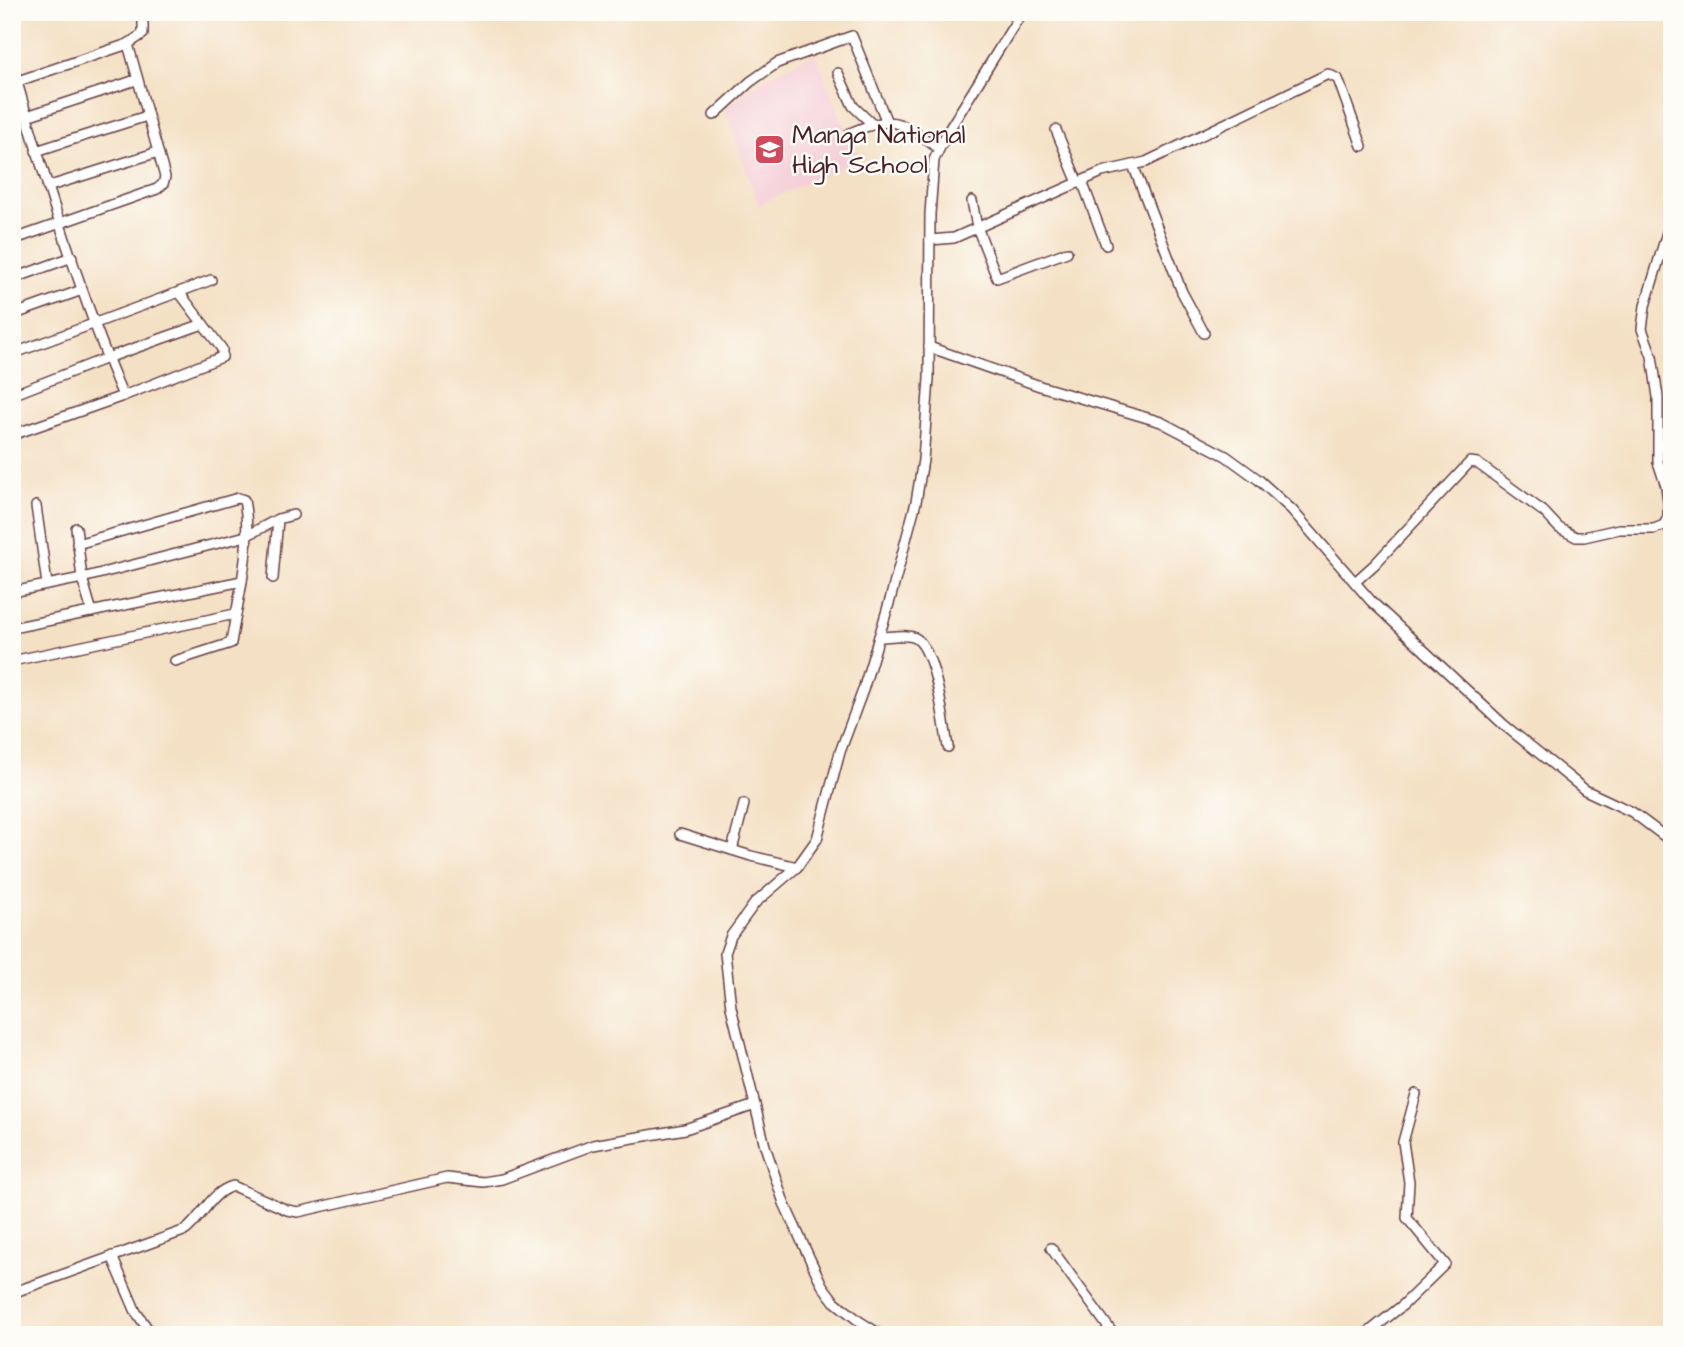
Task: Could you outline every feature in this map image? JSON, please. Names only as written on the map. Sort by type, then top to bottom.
[{"type":"street","points":[[122,396],[82,290],[15,83],[128,44],[143,34],[143,12]]},
{"type":"street","points":[[881,1335],[834,1301],[822,1285],[784,1203],[755,1105],[729,1000],[725,953],[731,936],[755,903],[797,867],[817,839],[840,752],[879,637],[916,502],[923,460],[929,347],[932,173],[938,148],[1023,12]]},
{"type":"street","points":[[714,115],[750,82],[777,64],[852,36],[886,120]]},
{"type":"street","points":[[12,240],[160,186],[165,177],[128,44]]},
{"type":"street","points":[[838,73],[853,106],[872,124]]},
{"type":"street","points":[[930,240],[954,238],[1109,170],[1157,157],[1328,74],[1338,79],[1363,146]]},
{"type":"street","points":[[27,116],[136,80]]},
{"type":"street","points":[[36,151],[147,116]]},
{"type":"street","points":[[850,132],[886,120],[904,125],[938,148]]},
{"type":"street","points":[[1056,130],[1106,245]]},
{"type":"street","points":[[47,187],[158,152]]},
{"type":"street","points":[[1133,165],[1182,292],[1204,333]]},
{"type":"street","points":[[972,201],[977,227],[998,278],[1066,252]]},
{"type":"street","points":[[1355,582],[1384,555],[1470,462],[1477,463],[1544,512],[1559,528],[1576,537],[1619,529],[1654,529],[1664,525],[1668,517],[1668,502],[1658,462],[1658,397],[1652,356],[1642,329],[1645,306],[1672,207]]},
{"type":"street","points":[[12,279],[72,257]]},
{"type":"street","points":[[12,354],[211,280]]},
{"type":"street","points":[[12,315],[82,290]]},
{"type":"street","points":[[12,435],[222,357],[222,349],[179,292]]},
{"type":"street","points":[[12,395],[203,324]]},
{"type":"street","points":[[929,347],[1040,386],[1161,422],[1199,440],[1259,480],[1292,510],[1385,615],[1504,725],[1585,790],[1632,812],[1672,842]]},
{"type":"street","points":[[77,544],[238,498],[245,503],[246,536],[242,581],[230,645],[175,661]]},
{"type":"street","points":[[36,506],[47,584]]},
{"type":"street","points":[[12,573],[13,592],[82,578],[246,536],[278,519],[293,515]]},
{"type":"street","points":[[273,578],[278,519]]},
{"type":"street","points":[[76,528],[82,578],[92,612]]},
{"type":"street","points":[[12,628],[242,581]]},
{"type":"street","points":[[12,660],[235,614]]},
{"type":"street","points":[[879,637],[912,637],[920,641],[936,674],[948,747]]},
{"type":"street","points":[[732,850],[744,804]]},
{"type":"street","points":[[680,834],[797,867]]},
{"type":"street","points":[[1365,1335],[1403,1305],[1445,1264],[1407,1219],[1409,1182],[1403,1142],[1416,1094]]},
{"type":"street","points":[[12,1293],[186,1230],[216,1196],[233,1186],[287,1210],[298,1212],[447,1178],[483,1182],[502,1179],[593,1145],[685,1129],[755,1105]]},
{"type":"street","points":[[1051,1248],[1114,1335]]},
{"type":"street","points":[[113,1256],[136,1311],[152,1335]]},
{"type":"shaded area","points":[[815,53],[858,159],[758,205],[725,107],[769,76]]},
{"type":"place","name":"Manga National High School","points":[[769,149]]}]
